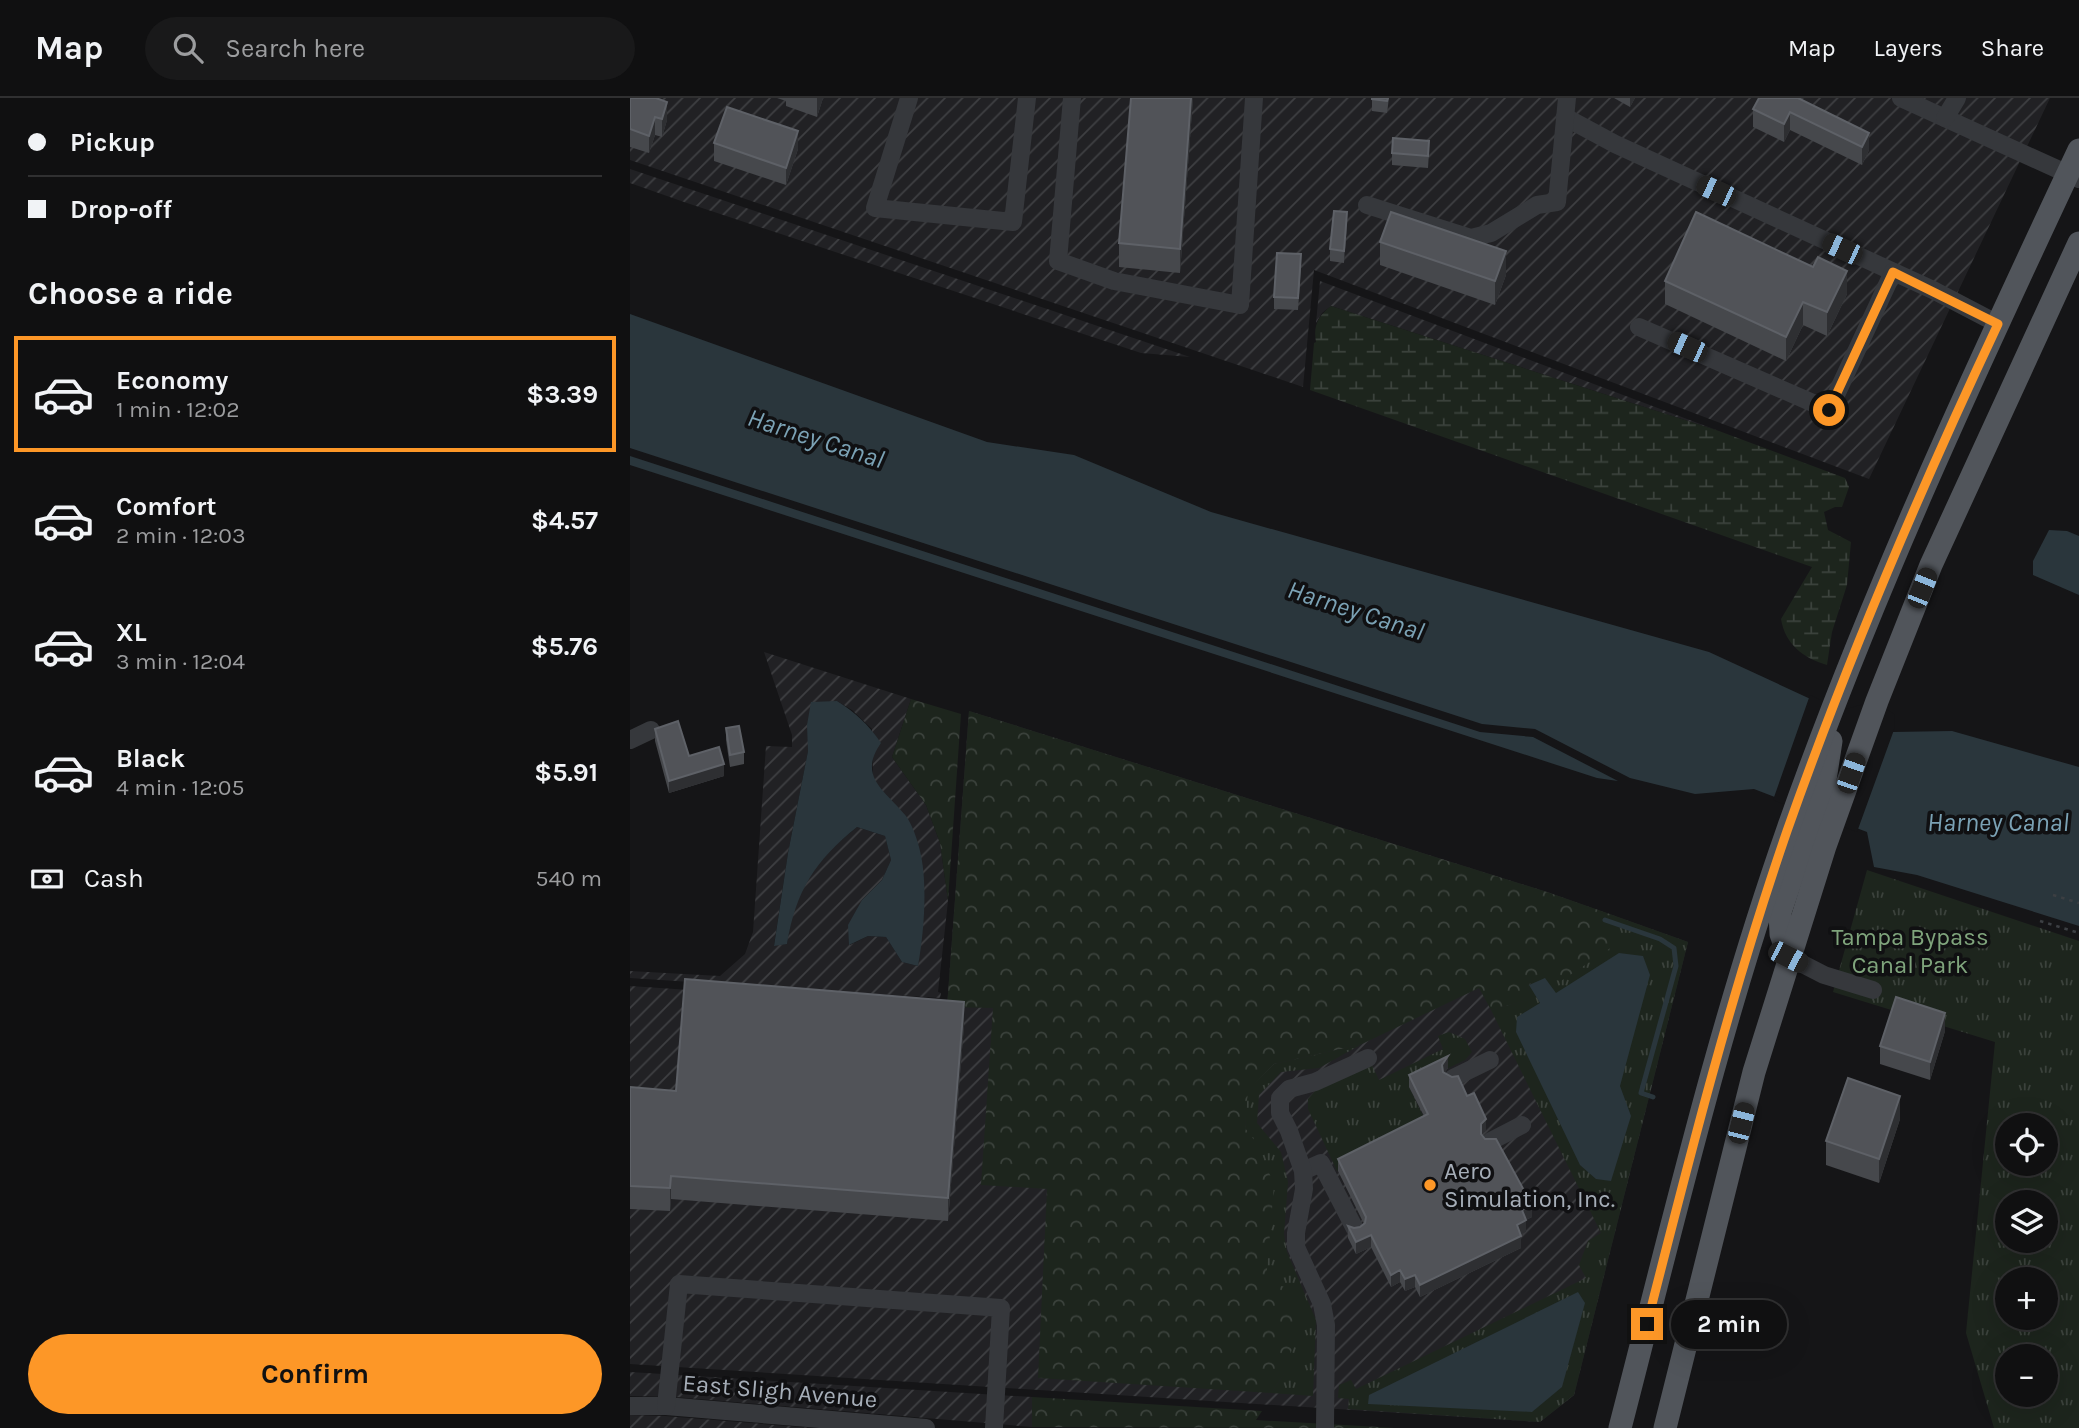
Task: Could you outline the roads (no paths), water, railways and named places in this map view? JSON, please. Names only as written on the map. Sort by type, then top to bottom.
[{"type":"main road","points":[[1665,1428],[1754,1072],[1788,957],[1806,838],[1839,686],[1926,481],[1998,324],[2073,177],[2079,150]]},
{"type":"main road","points":[[1619,1428],[1714,1064],[1806,838],[1877,701],[1931,565],[2079,243]]},
{"type":"street","points":[[909,98],[875,208],[1013,222],[1027,98]]},
{"type":"street","points":[[1072,98],[1058,261],[1114,281],[1240,305],[1254,98]]},
{"type":"street","points":[[1367,205],[1471,238],[1491,233],[1537,205],[1557,202],[1567,98]]},
{"type":"street","points":[[1901,98],[2073,177]]},
{"type":"street","points":[[1945,118],[1957,98]]},
{"type":"street","points":[[1565,117],[1615,144],[1893,272],[1998,324]]},
{"type":"street","points":[[1639,327],[1829,410],[1893,272]]},
{"type":"street","points":[[630,740],[651,730]]},
{"type":"street","points":[[1788,957],[1824,975],[1873,990]]},
{"type":"street","points":[[1325,1428],[1326,1325],[1322,1304],[1296,1247],[1304,1189],[1303,1171],[1280,1113],[1280,1098],[1289,1089],[1315,1082],[1368,1058]]},
{"type":"street","points":[[1453,1078],[1490,1060]]},
{"type":"street","points":[[1491,1141],[1522,1125]]},
{"type":"street","points":[[1303,1171],[1321,1163],[1355,1229]]},
{"type":"street","points":[[666,1406],[679,1284],[1001,1308],[994,1428]]},
{"type":"street","name":"East Sligh Avenue","points":[[630,1406],[666,1406],[926,1428]]},
{"type":"water","name":"Harney Canal","points":[[630,314],[987,442],[1074,455],[1211,512],[1709,652],[1843,714],[1893,732],[1952,731],[2079,767],[2079,926],[1917,875],[1874,867],[1867,832],[1754,789],[1695,794],[1630,778],[1535,729],[1482,724],[630,448]]},
{"type":"water","points":[[630,456],[1480,732],[1533,737],[1618,781],[1597,778],[630,465]]},
{"type":"water","points":[[2049,530],[2067,531],[2079,536],[2079,595],[2033,575],[2033,561]]},
{"type":"water","points":[[837,701],[861,719],[881,743],[874,755],[873,774],[883,791],[908,819],[918,842],[924,893],[918,966],[902,962],[886,937],[868,936],[849,945],[848,925],[862,900],[882,880],[891,860],[885,836],[857,827],[830,852],[810,878],[796,908],[787,944],[774,946],[788,853],[808,751],[807,725],[811,702]]},
{"type":"water","points":[[1619,953],[1643,956],[1650,975],[1620,1086],[1631,1116],[1611,1181],[1596,1179],[1580,1165],[1516,1032],[1517,1017],[1540,1003],[1529,985],[1545,978],[1556,993]]},
{"type":"water","points":[[1578,1292],[1585,1303],[1562,1387],[1532,1412],[1368,1404],[1369,1395]]},
{"type":"waterway","points":[[1605,920],[1660,939],[1674,948],[1676,966],[1641,1093],[1653,1097]]},
{"type":"place","name":"Aero Simulation, Inc.","points":[[1430,1185]]},
{"type":"park label","name":"Tampa Bypass Canal Park","points":[[1910,951]]}]
